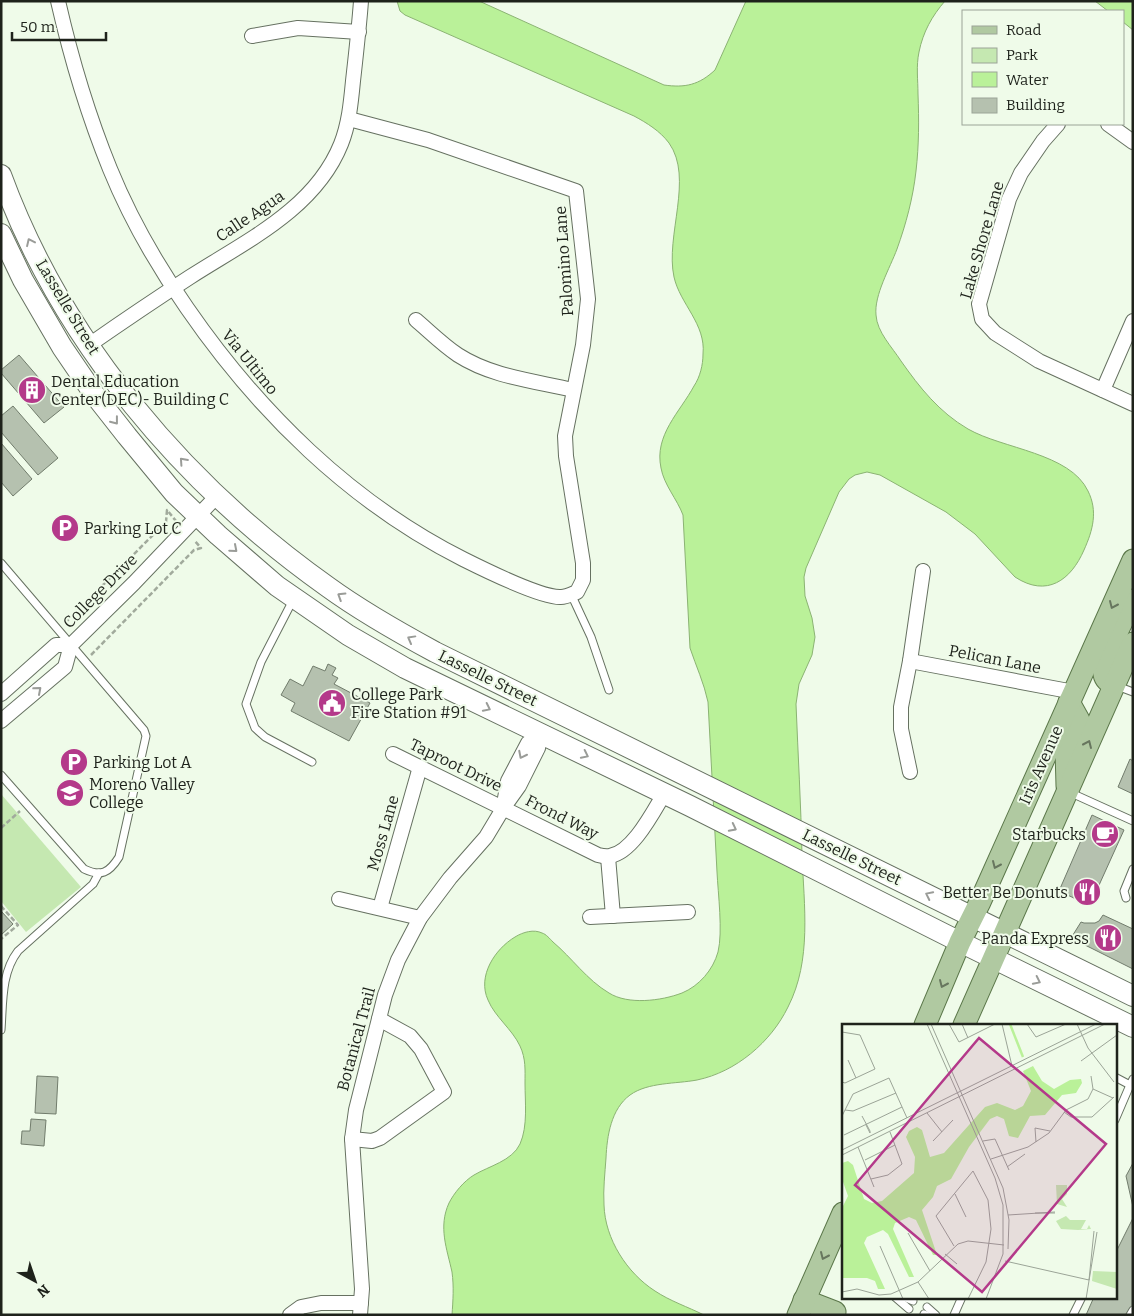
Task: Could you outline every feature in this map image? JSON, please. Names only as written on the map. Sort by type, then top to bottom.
[{"type":"main road","name":"Lasselle Street","points":[[1,175],[30,244],[56,292],[89,345],[146,421],[216,497],[271,544],[329,588],[398,632],[434,652],[1133,996]]},
{"type":"main road","name":"Lasselle Street","points":[[1,234],[8,265],[94,394],[127,436],[174,492],[198,516],[225,542],[294,598],[348,634],[406,668],[690,806],[994,958],[1013,970],[1133,1027]]},
{"type":"main road","points":[[8,265],[22,262],[27,266],[67,335],[79,343],[89,345]]},
{"type":"main road","points":[[1133,560],[1133,565]]},
{"type":"main road","name":"Iris Avenue","points":[[925,1024],[960,942],[1133,560]]},
{"type":"main road","points":[[1123,688],[1106,680],[1103,672],[1133,600]]},
{"type":"main road","points":[[964,1024],[1068,792],[1123,688],[1133,643]]},
{"type":"main road","points":[[1068,792],[1066,750],[1079,720],[1072,697]]},
{"type":"main road","points":[[541,734],[548,727],[557,726],[658,775],[669,778],[690,777]]},
{"type":"main road","points":[[837,1309],[801,1311],[842,1214]]},
{"type":"street","name":"Via Ultimo","points":[[58,1],[69,50],[110,170],[146,242],[173,288],[206,336],[255,397],[282,426],[352,488],[416,532],[488,571],[544,594],[560,597],[574,593]]},
{"type":"street","name":"Calle Agua","points":[[89,345],[173,288],[281,219],[313,190],[328,169],[341,144],[349,119],[361,1]]},
{"type":"street","points":[[252,36],[298,28],[359,32]]},
{"type":"street","name":"Palomino Lane","points":[[349,119],[428,140],[576,191],[588,299],[583,345],[565,436],[566,456],[583,563],[583,580],[574,593]]},
{"type":"street","name":"Lake Shore Lane","points":[[1057,125],[1043,141],[1021,173],[1009,199],[979,304],[982,319],[995,333],[1039,361],[1103,390]]},
{"type":"street","points":[[1109,125],[1133,142]]},
{"type":"street","points":[[416,320],[459,355],[479,366],[501,374],[573,390]]},
{"type":"street","points":[[1133,321],[1103,390],[1133,404]]},
{"type":"street","name":"College Drive","points":[[1,721],[65,667],[71,645],[216,497]]},
{"type":"street","points":[[910,772],[901,729],[901,707],[923,571]]},
{"type":"street","name":"College Drive","points":[[1,694],[56,645],[71,645]]},
{"type":"street","name":"Pelican Lane","points":[[910,660],[1072,697]]},
{"type":"street","name":"Botanical Trail","points":[[361,1309],[352,1139],[356,1110],[379,1019],[393,973],[420,918],[450,878],[486,837],[519,786],[538,748],[541,734]]},
{"type":"street","name":"Taproot Drive","points":[[393,754],[504,807]]},
{"type":"street","name":"Moss Lane","points":[[380,908],[420,766]]},
{"type":"street","name":"Frond Way","points":[[504,807],[598,856],[608,857],[625,848],[638,834],[664,794]]},
{"type":"street","points":[[608,857],[613,916]]},
{"type":"street","points":[[339,898],[420,918]]},
{"type":"street","points":[[590,917],[688,912]]},
{"type":"street","points":[[352,1139],[372,1141],[380,1138],[444,1092],[420,1049],[410,1036],[379,1019]]},
{"type":"street","points":[[290,1315],[301,1307],[321,1303],[361,1309]]},
{"type":"lane","points":[[1,562],[144,730],[146,736],[118,857],[106,871],[99,873],[93,873],[84,868],[1,774]]},
{"type":"lane","points":[[574,593],[609,690]]},
{"type":"lane","points":[[294,598],[261,662],[246,704],[255,728],[265,737],[312,762]]},
{"type":"lane","points":[[1068,792],[1133,821]]},
{"type":"lane","points":[[1126,898],[1124,891],[1133,869]]},
{"type":"lane","points":[[1,1030],[5,978],[10,961],[18,951],[93,884],[99,873]]},
{"type":"lane","points":[[1116,1077],[1132,1083],[1116,1118]]},
{"type":"lane","points":[[896,1298],[909,1309]]},
{"type":"lane","points":[[906,1298],[913,1301]]},
{"type":"lane","points":[[954,1315],[962,1298]]},
{"type":"lane","points":[[1073,1315],[1082,1298]]},
{"type":"lane","points":[[1130,1315],[1133,1310]]},
{"type":"lane","points":[[926,1312],[936,1315]]},
{"type":"path","points":[[1,828],[20,811]]},
{"type":"path","points":[[1,906],[18,925],[1,939]]},
{"type":"green space","points":[[1,794],[81,887],[26,932],[1,901]]},
{"type":"water","points":[[397,1],[479,1],[664,85],[685,86],[703,79],[715,70],[746,1],[945,1],[929,25],[919,52],[917,68],[919,113],[915,181],[897,249],[877,299],[877,321],[886,339],[915,381],[948,415],[982,436],[1034,453],[1067,468],[1079,478],[1088,491],[1093,506],[1092,528],[1079,561],[1057,583],[1037,586],[1015,577],[975,534],[946,512],[880,475],[867,472],[855,475],[849,479],[839,492],[806,568],[804,577],[805,596],[812,618],[815,637],[812,655],[799,684],[796,704],[805,932],[801,971],[796,989],[781,1020],[751,1054],[738,1063],[711,1076],[645,1088],[630,1095],[614,1115],[608,1141],[604,1193],[605,1218],[608,1230],[619,1254],[635,1275],[645,1284],[673,1301],[704,1315],[452,1315],[453,1278],[444,1229],[444,1221],[449,1203],[470,1178],[512,1155],[523,1137],[525,1122],[525,1069],[522,1051],[513,1034],[491,1006],[485,991],[486,973],[495,956],[508,942],[518,935],[536,931],[546,935],[601,988],[609,993],[625,999],[655,1000],[682,993],[700,982],[713,965],[718,952],[720,912],[708,702],[690,648],[683,515],[665,480],[660,456],[665,434],[699,375],[703,343],[701,333],[681,296],[674,277],[672,261],[679,173],[676,157],[669,143],[662,135],[634,116],[405,15],[400,11]]},
{"type":"water","points":[[1095,1],[1133,1],[1133,30],[1124,23],[1124,10],[1107,10]]},
{"type":"building","name":"Dental Education Center(DEC)- Building C","points":[[19,355],[64,407],[44,423],[1,373],[1,370]]},
{"type":"building","points":[[13,406],[58,458],[38,475],[1,432],[1,416]]},
{"type":"building","points":[[1,443],[32,479],[13,496],[1,482]]},
{"type":"building","name":"College Park Fire Station #91","points":[[328,664],[336,668],[332,675],[338,678],[334,684],[370,703],[349,741],[291,711],[295,703],[281,695],[290,679],[303,686],[313,666],[325,671]]},
{"type":"building","points":[[1130,759],[1133,761],[1133,794],[1118,787]]},
{"type":"building","points":[[1092,815],[1124,830],[1095,894],[1085,893],[1076,899],[1059,891]]},
{"type":"building","points":[[1,911],[13,924],[1,935]]},
{"type":"building","points":[[1103,915],[1133,929],[1133,969],[1071,938],[1081,922],[1095,923]]},
{"type":"building","points":[[37,1076],[58,1077],[56,1114],[35,1113]]},
{"type":"building","points":[[31,1119],[46,1120],[44,1146],[21,1144],[22,1131],[30,1131]]},
{"type":"building","points":[[1133,1163],[1133,1207],[1126,1176]]},
{"type":"building","points":[[1133,1218],[1133,1305],[1128,1315],[1086,1315],[1094,1298],[1116,1298],[1116,1252]]},
{"type":"place","name":"Dental Education Center(DEC)- Building C","points":[[32,390]]},
{"type":"place","name":"Parking Lot C","points":[[65,528]]},
{"type":"place","name":"College Park Fire Station #91","points":[[332,703]]},
{"type":"place","name":"Parking Lot A","points":[[74,762]]},
{"type":"place","name":"Moreno Valley College","points":[[70,793]]},
{"type":"place","name":"Starbucks","points":[[1105,834]]},
{"type":"place","name":"Better Be Donuts","points":[[1087,892]]},
{"type":"place","name":"Panda Express","points":[[1108,938]]}]
